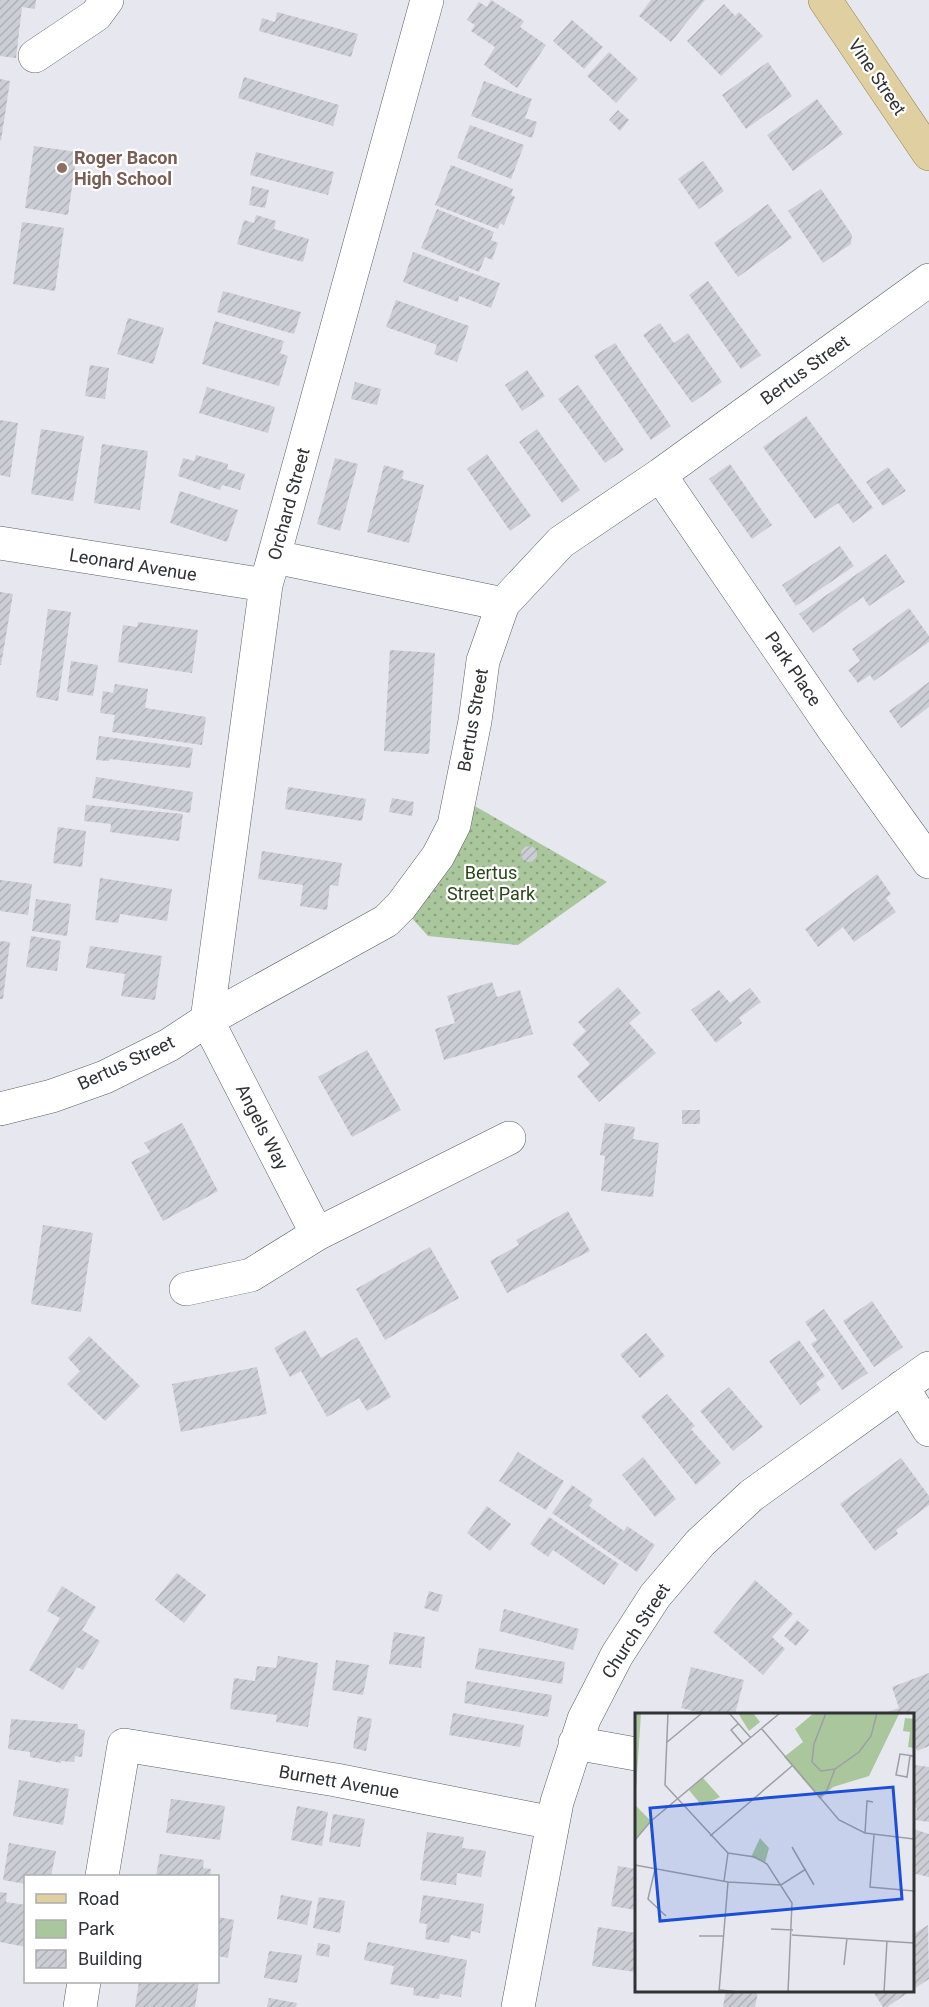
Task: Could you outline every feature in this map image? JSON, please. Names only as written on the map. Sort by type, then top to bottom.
[{"type":"main road","name":"Vine Street","points":[[825,0],[929,154]]},
{"type":"street","points":[[35,57],[96,15],[107,0]]},
{"type":"street","name":"Orchard Street","points":[[207,1020],[271,571],[427,0]]},
{"type":"street","name":"Bertus Street","points":[[0,1109],[52,1096],[105,1077],[169,1045],[207,1020],[386,921],[401,906],[438,856],[454,825],[475,721],[483,661],[503,604],[561,542],[660,475],[929,280]]},
{"type":"street","name":"Park Place","points":[[660,475],[832,727],[929,862]]},
{"type":"street","name":"Leonard Avenue","points":[[0,543],[271,571],[503,604]]},
{"type":"street","name":"Angels Way","points":[[207,1020],[317,1234]]},
{"type":"street","points":[[186,1289],[251,1275],[317,1234],[509,1137]]},
{"type":"street","name":"Church Street","points":[[518,2007],[553,1823],[574,1743],[617,1655],[655,1596],[700,1542],[752,1495],[929,1368]]},
{"type":"street","points":[[902,1387],[929,1430]]},
{"type":"street","points":[[574,1743],[635,1754]]},
{"type":"street","name":"Burnett Avenue","points":[[102,1875],[124,1745],[336,1780],[553,1823]]},
{"type":"street","points":[[80,2007],[84,1983]]},
{"type":"green space","name":"Bertus Street Park","points":[[459,797],[607,882],[518,945],[428,936],[401,906]]},
{"type":"building","points":[[0,0],[36,0],[35,9],[22,7],[16,58],[0,56]]},
{"type":"building","points":[[491,0],[524,21],[520,27],[546,45],[517,88],[484,65],[495,47],[471,31],[475,25],[467,20],[479,2],[487,7]]},
{"type":"building","points":[[651,0],[705,0],[671,42],[639,16]]},
{"type":"building","points":[[724,4],[735,16],[739,12],[763,36],[721,76],[687,41]]},
{"type":"building","points":[[277,12],[358,34],[351,57],[259,31],[262,18],[275,22]]},
{"type":"building","points":[[572,20],[603,47],[584,69],[553,41]]},
{"type":"building","points":[[609,52],[638,79],[616,103],[587,76]]},
{"type":"building","points":[[768,62],[792,96],[746,129],[722,95]]},
{"type":"building","points":[[244,77],[339,105],[333,126],[238,98]]},
{"type":"building","points":[[0,79],[10,81],[1,141],[0,140]]},
{"type":"building","points":[[484,81],[532,99],[525,118],[537,122],[532,138],[471,116]]},
{"type":"building","points":[[817,99],[843,134],[793,171],[767,135]]},
{"type":"building","points":[[618,110],[629,120],[620,131],[609,120]]},
{"type":"building","points":[[470,125],[524,145],[511,179],[457,158]]},
{"type":"building","points":[[34,146],[77,152],[68,215],[25,208]]},
{"type":"building","points":[[256,152],[334,172],[328,195],[250,175]]},
{"type":"building","points":[[703,161],[724,191],[699,209],[678,179]]},
{"type":"building","points":[[451,165],[513,189],[511,195],[515,197],[504,225],[500,223],[498,229],[435,205]]},
{"type":"building","points":[[252,186],[269,190],[265,208],[249,205]]},
{"type":"building","points":[[821,189],[852,235],[851,244],[823,263],[788,211]]},
{"type":"building","points":[[768,204],[792,238],[738,277],[714,243]]},
{"type":"building","points":[[437,209],[494,232],[491,240],[498,243],[492,260],[485,257],[479,272],[421,248]]},
{"type":"building","points":[[256,215],[276,221],[274,229],[309,239],[303,262],[237,244],[244,220],[254,223]]},
{"type":"building","points":[[22,222],[64,228],[55,291],[13,284]]},
{"type":"building","points":[[413,252],[500,283],[491,308],[459,296],[458,302],[403,282]]},
{"type":"building","points":[[708,281],[761,355],[741,369],[689,295]]},
{"type":"building","points":[[223,291],[301,312],[294,334],[217,312]]},
{"type":"building","points":[[396,300],[469,326],[457,362],[434,354],[437,345],[386,327]]},
{"type":"building","points":[[128,318],[164,328],[153,364],[117,354]]},
{"type":"building","points":[[215,321],[284,341],[280,353],[288,356],[279,386],[202,364]]},
{"type":"building","points":[[660,323],[674,343],[688,333],[722,382],[692,403],[643,335]]},
{"type":"building","points":[[615,343],[671,426],[651,440],[594,356]]},
{"type":"building","points":[[90,365],[109,368],[105,399],[85,396]]},
{"type":"building","points":[[527,370],[545,396],[522,411],[505,385]]},
{"type":"building","points":[[355,382],[381,389],[377,405],[351,399]]},
{"type":"building","points":[[578,385],[624,450],[605,463],[558,399]]},
{"type":"building","points":[[207,387],[275,407],[268,433],[199,413]]},
{"type":"building","points":[[806,416],[873,508],[853,523],[838,503],[815,519],[763,447]]},
{"type":"building","points":[[0,420],[18,423],[10,477],[0,475]]},
{"type":"building","points":[[41,429],[84,436],[73,501],[31,494]]},
{"type":"building","points":[[537,429],[580,490],[562,503],[519,442]]},
{"type":"building","points":[[102,444],[148,451],[140,510],[94,503]]},
{"type":"building","points":[[487,454],[531,516],[510,531],[467,469]]},
{"type":"building","points":[[196,455],[228,464],[227,469],[245,474],[240,490],[222,485],[220,490],[178,476],[183,458],[194,461]]},
{"type":"building","points":[[335,458],[358,464],[340,531],[317,524]]},
{"type":"building","points":[[730,464],[772,525],[752,539],[709,479]]},
{"type":"building","points":[[384,465],[404,471],[402,479],[424,485],[409,543],[367,532]]},
{"type":"building","points":[[888,467],[906,491],[883,506],[866,482]]},
{"type":"building","points":[[180,491],[238,510],[227,542],[170,523]]},
{"type":"building","points":[[840,546],[854,566],[796,606],[782,585]]},
{"type":"building","points":[[886,554],[905,582],[869,606],[863,597],[813,633],[799,614]]},
{"type":"building","points":[[0,592],[13,594],[1,665],[0,665]]},
{"type":"building","points":[[909,608],[929,636],[929,642],[874,681],[870,675],[858,683],[848,670],[860,661],[852,649]]},
{"type":"building","points":[[48,609],[71,612],[58,701],[36,697]]},
{"type":"building","points":[[138,622],[198,630],[192,673],[118,662],[123,625],[137,627]]},
{"type":"building","points":[[390,650],[435,653],[429,754],[384,751]]},
{"type":"building","points":[[71,661],[98,665],[93,696],[67,692]]},
{"type":"building","points":[[929,682],[929,707],[901,728],[889,711]]},
{"type":"building","points":[[115,684],[148,689],[145,708],[206,717],[202,745],[112,732],[115,715],[100,713],[103,691],[113,693]]},
{"type":"building","points":[[99,736],[193,748],[190,768],[110,759],[109,761],[96,760]]},
{"type":"building","points":[[96,777],[193,792],[190,813],[92,798]]},
{"type":"building","points":[[288,787],[366,799],[362,821],[285,809]]},
{"type":"building","points":[[392,798],[414,802],[412,816],[389,812]]},
{"type":"building","points":[[86,805],[183,814],[179,841],[110,832],[111,824],[84,821]]},
{"type":"building","points":[[58,827],[86,831],[82,867],[53,863]]},
{"type":"building","points":[[529,846],[535,848],[537,854],[535,860],[529,862],[523,860],[521,854],[523,848]]},
{"type":"building","points":[[262,851],[342,863],[338,886],[330,885],[327,910],[300,906],[303,885],[258,879]]},
{"type":"building","points":[[877,874],[891,894],[886,898],[896,912],[854,942],[843,927],[818,947],[805,929]]},
{"type":"building","points":[[100,878],[172,889],[167,921],[120,914],[118,923],[95,920]]},
{"type":"building","points":[[0,880],[32,884],[28,915],[0,911]]},
{"type":"building","points":[[36,899],[71,904],[67,936],[32,931]]},
{"type":"building","points":[[31,936],[61,941],[57,971],[26,967]]},
{"type":"building","points":[[0,941],[10,942],[3,999],[0,999]]},
{"type":"building","points":[[90,946],[162,956],[155,1000],[121,996],[125,974],[86,968]]},
{"type":"building","points":[[492,982],[497,997],[520,990],[533,1034],[444,1060],[435,1029],[455,1023],[447,996]]},
{"type":"building","points":[[618,987],[641,1013],[629,1023],[656,1053],[599,1102],[577,1076],[590,1064],[572,1044],[586,1031],[578,1022]]},
{"type":"building","points":[[750,988],[761,1002],[739,1018],[742,1023],[716,1043],[691,1010],[719,990],[730,1003]]},
{"type":"building","points":[[367,1050],[401,1110],[352,1137],[318,1077]]},
{"type":"building","points":[[682,1110],[700,1110],[700,1124],[682,1124]]},
{"type":"building","points":[[182,1123],[218,1191],[163,1221],[131,1162],[150,1152],[144,1143]]},
{"type":"building","points":[[605,1123],[635,1127],[633,1139],[659,1143],[653,1197],[601,1191],[605,1156],[600,1155]]},
{"type":"building","points":[[568,1211],[590,1251],[507,1293],[490,1261],[519,1245],[516,1240]]},
{"type":"building","points":[[43,1225],[93,1233],[81,1312],[31,1304]]},
{"type":"building","points":[[430,1247],[459,1298],[385,1340],[356,1289]]},
{"type":"building","points":[[872,1301],[903,1347],[874,1367],[843,1321]]},
{"type":"building","points":[[824,1309],[868,1373],[842,1390],[811,1344],[817,1340],[805,1322]]},
{"type":"building","points":[[305,1330],[321,1358],[357,1337],[391,1397],[367,1411],[359,1398],[327,1417],[301,1371],[290,1377],[274,1348]]},
{"type":"building","points":[[646,1333],[665,1356],[640,1378],[620,1355]]},
{"type":"building","points":[[89,1336],[140,1386],[105,1421],[67,1384],[80,1371],[68,1358]]},
{"type":"building","points":[[799,1340],[825,1376],[816,1383],[821,1390],[800,1405],[769,1361]]},
{"type":"building","points":[[257,1367],[267,1414],[181,1432],[172,1384]]},
{"type":"building","points":[[729,1387],[763,1427],[733,1451],[700,1411]]},
{"type":"building","points":[[667,1394],[695,1426],[691,1429],[721,1463],[696,1485],[641,1416]]},
{"type":"building","points":[[518,1452],[564,1481],[546,1510],[499,1481]]},
{"type":"building","points":[[643,1457],[676,1499],[655,1517],[622,1475]]},
{"type":"building","points":[[901,1458],[929,1496],[929,1505],[896,1530],[898,1534],[875,1551],[840,1504]]},
{"type":"building","points":[[572,1485],[593,1500],[589,1506],[624,1531],[627,1526],[655,1545],[637,1572],[552,1513]]},
{"type":"building","points":[[487,1506],[511,1524],[490,1551],[467,1533]]},
{"type":"building","points":[[549,1517],[619,1564],[604,1585],[553,1550],[548,1557],[530,1544]]},
{"type":"building","points":[[177,1573],[206,1595],[184,1623],[155,1600]]},
{"type":"building","points":[[755,1580],[793,1614],[772,1637],[785,1649],[763,1675],[713,1632]]},
{"type":"building","points":[[62,1586],[96,1607],[82,1630],[100,1641],[83,1670],[77,1667],[63,1690],[29,1670],[60,1618],[47,1611]]},
{"type":"building","points":[[429,1591],[443,1595],[438,1612],[424,1608]]},
{"type":"building","points":[[504,1609],[579,1629],[573,1650],[499,1631]]},
{"type":"building","points":[[797,1620],[809,1630],[796,1646],[784,1636]]},
{"type":"building","points":[[394,1632],[425,1637],[421,1668],[389,1664]]},
{"type":"building","points":[[479,1648],[565,1662],[562,1684],[475,1669]]},
{"type":"building","points":[[278,1656],[318,1663],[308,1727],[276,1722],[277,1715],[230,1709],[234,1678],[255,1681],[257,1666],[276,1668]]},
{"type":"building","points":[[336,1660],[369,1665],[363,1695],[332,1690]]},
{"type":"building","points":[[691,1667],[744,1680],[735,1713],[702,1713],[681,1708]]},
{"type":"building","points":[[929,1673],[929,1746],[917,1751],[914,1743],[914,1713],[888,1713],[899,1708],[892,1687]]},
{"type":"building","points":[[467,1681],[552,1695],[548,1717],[464,1703]]},
{"type":"building","points":[[453,1713],[524,1725],[520,1747],[449,1735]]},
{"type":"building","points":[[358,1716],[372,1719],[366,1751],[353,1748]]},
{"type":"building","points":[[11,1719],[78,1724],[78,1729],[85,1730],[82,1757],[75,1756],[74,1762],[61,1761],[61,1763],[30,1757],[30,1752],[8,1749]]},
{"type":"building","points":[[914,1765],[929,1767],[929,1822],[915,1820],[917,1808],[914,1807]]},
{"type":"building","points":[[19,1780],[69,1789],[63,1825],[13,1816]]},
{"type":"building","points":[[171,1799],[225,1806],[220,1840],[166,1833]]},
{"type":"building","points":[[297,1806],[328,1812],[322,1846],[291,1840]]},
{"type":"building","points":[[333,1814],[365,1819],[360,1847],[329,1842]]},
{"type":"building","points":[[914,1829],[929,1834],[929,1877],[914,1873]]},
{"type":"building","points":[[427,1832],[464,1837],[462,1848],[486,1851],[481,1877],[457,1873],[456,1885],[420,1880]]},
{"type":"building","points":[[9,1843],[56,1851],[51,1875],[24,1875],[24,1884],[3,1880]]},
{"type":"building","points":[[160,1854],[204,1860],[203,1868],[211,1869],[210,1875],[156,1875]]},
{"type":"building","points":[[618,1866],[635,1869],[635,1910],[611,1906]]},
{"type":"building","points":[[0,1892],[7,1893],[6,1902],[24,1905],[24,1947],[0,1942]]},
{"type":"building","points":[[281,1895],[312,1901],[307,1925],[277,1919]]},
{"type":"building","points":[[423,1895],[484,1904],[480,1933],[471,1931],[470,1939],[451,1935],[449,1943],[425,1939],[427,1924],[419,1923]]},
{"type":"building","points":[[319,1897],[345,1901],[340,1933],[313,1928]]},
{"type":"building","points":[[219,1917],[234,1920],[228,1958],[219,1956]]},
{"type":"building","points":[[928,1925],[929,1979],[914,1989],[914,1934]]},
{"type":"building","points":[[598,1927],[635,1933],[635,1972],[592,1966]]},
{"type":"building","points":[[368,1942],[467,1960],[461,1997],[440,1994],[439,1999],[413,1995],[414,1988],[390,1984],[394,1966],[364,1960]]},
{"type":"building","points":[[318,1943],[330,1945],[329,1957],[316,1955]]},
{"type":"building","points":[[269,1951],[302,1955],[297,1983],[264,1978]]},
{"type":"building","points":[[139,1983],[199,1983],[195,2007],[135,2007]]},
{"type":"building","points":[[726,1992],[758,1992],[755,2007],[723,2007]]},
{"type":"building","points":[[873,1992],[909,1992],[887,2007],[883,2007]]},
{"type":"building","points":[[269,1998],[297,2003],[296,2007],[267,2007]]},
{"type":"place","name":"Roger Bacon High School","points":[[62,168]]}]
